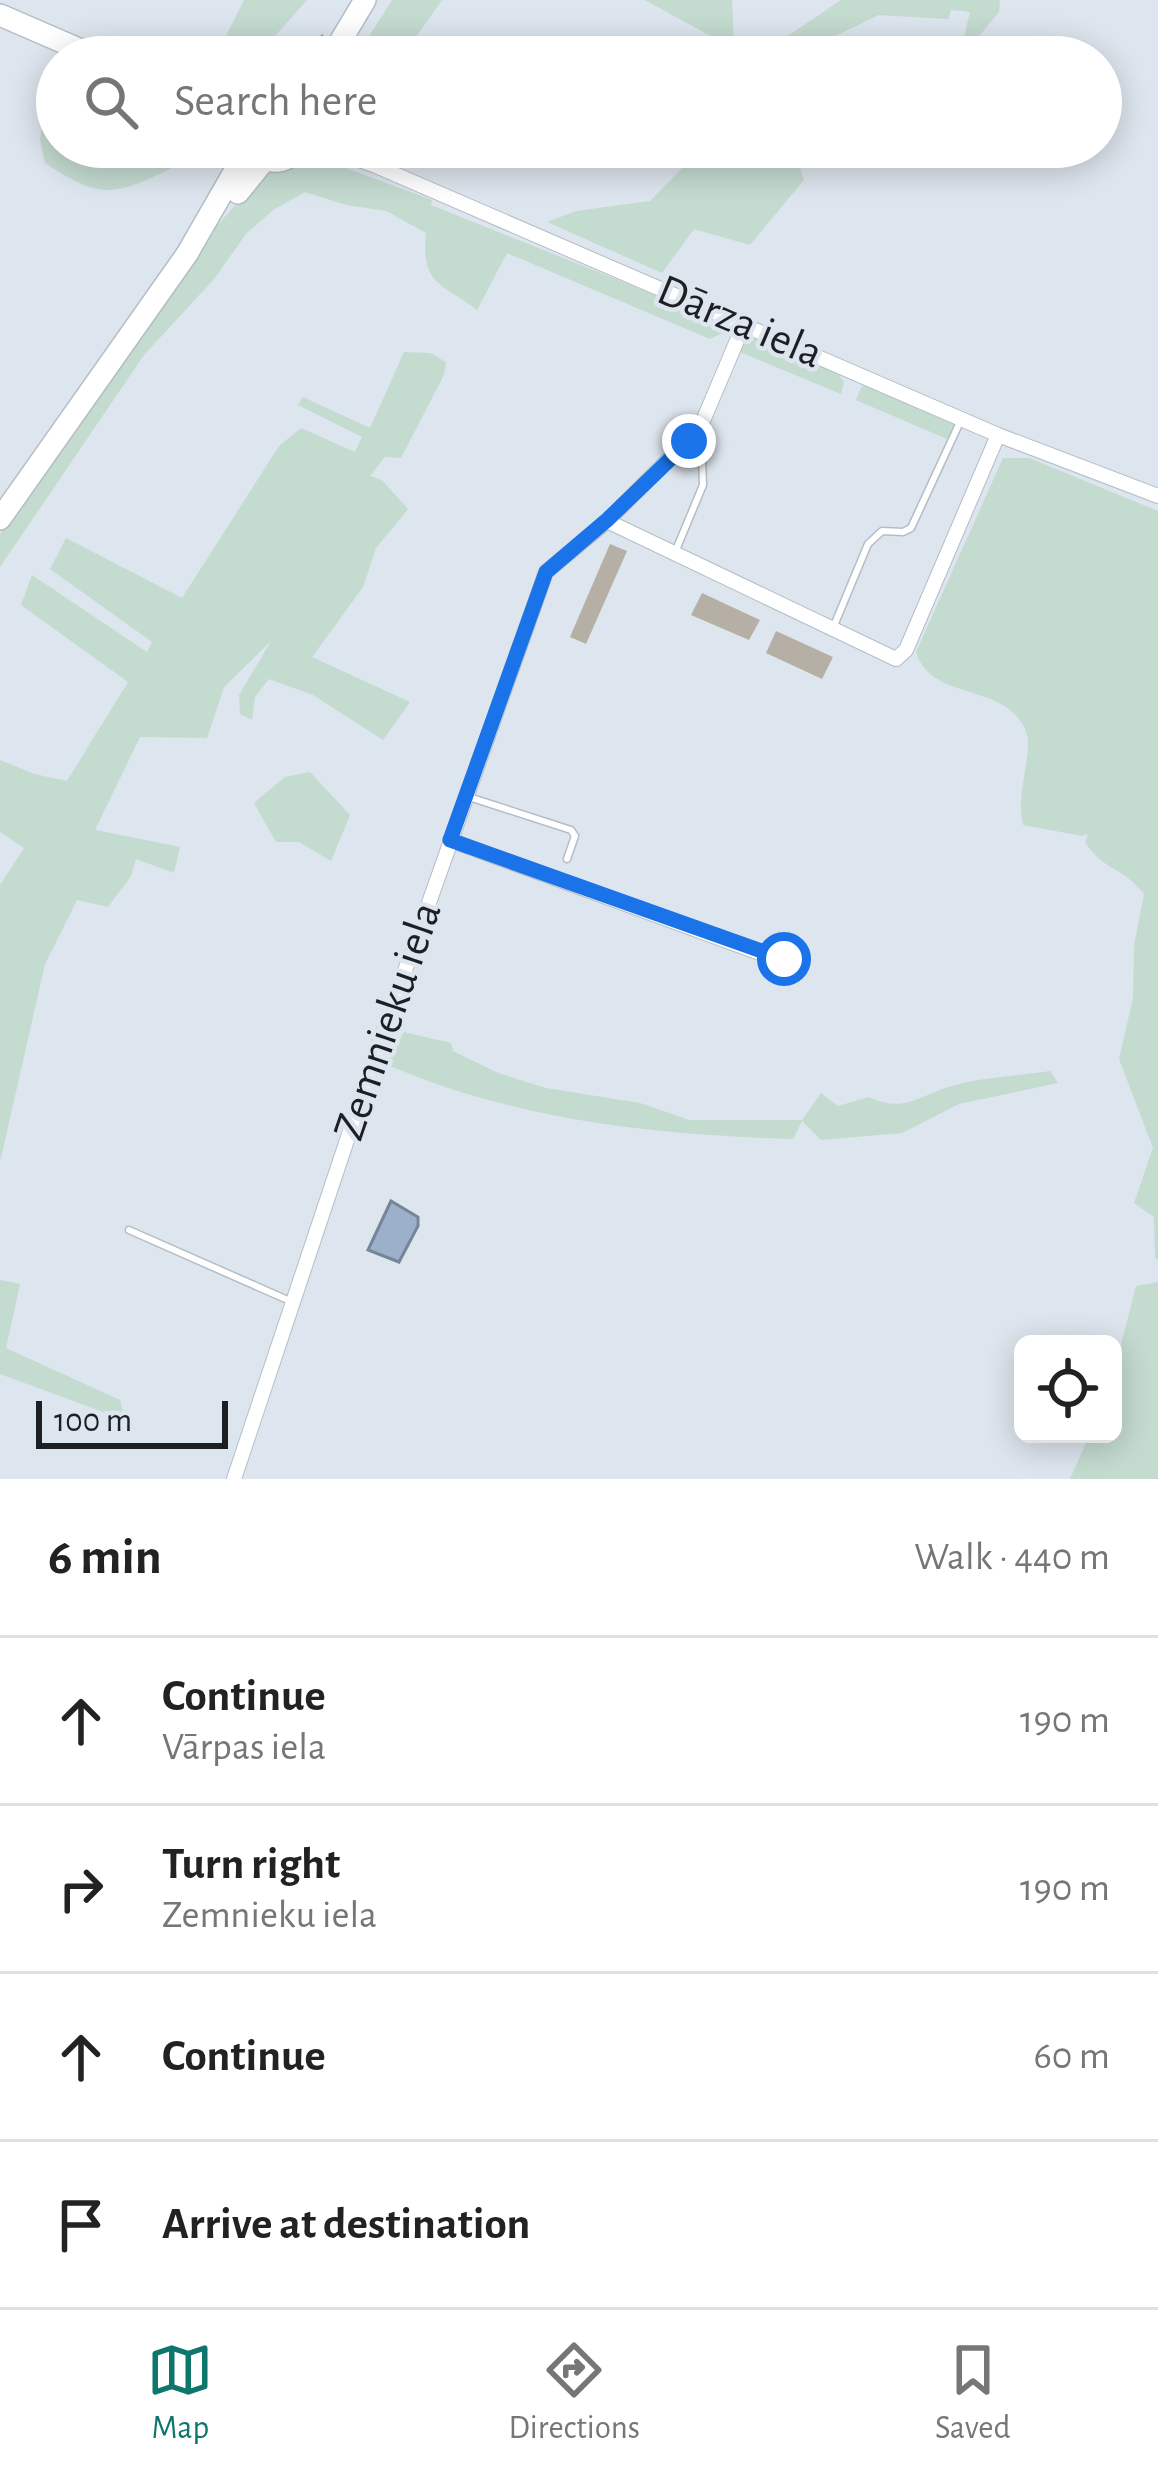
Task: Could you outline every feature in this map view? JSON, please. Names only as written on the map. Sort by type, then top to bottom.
[{"type":"main road","points":[[348,36],[365,0]]},
{"type":"main road","points":[[0,15],[50,36]]},
{"type":"main road","points":[[0,519],[187,254],[196,249],[244,168]]},
{"type":"street","name":"Dārza iela","points":[[381,168],[998,435],[1158,496]]},
{"type":"street","points":[[700,428],[744,324]]},
{"type":"street","name":"Zemnieku iela","points":[[234,1479],[465,795],[546,572],[607,520],[700,428]]},
{"type":"street","points":[[607,520],[896,659],[906,650],[998,435]]},
{"type":"street","points":[[450,840],[798,967]]},
{"type":"lane","points":[[832,628],[868,544],[882,532],[911,528],[961,419]]},
{"type":"lane","points":[[675,553],[703,485],[700,428]]},
{"type":"lane","points":[[465,795],[571,830],[575,836],[567,859]]},
{"type":"lane","points":[[129,1230],[293,1302]]},
{"type":"green space","points":[[244,0],[307,0],[275,36],[226,36]]},
{"type":"green space","points":[[392,0],[442,0],[417,36],[369,36]]},
{"type":"green space","points":[[645,0],[732,0],[733,36],[710,36]]},
{"type":"green space","points":[[841,0],[1000,0],[999,12],[979,36],[964,36],[970,12],[951,10],[948,19],[879,15],[835,36],[788,36]]},
{"type":"green space","points":[[54,168],[172,168],[120,189],[80,183]]},
{"type":"green space","points":[[278,168],[346,168],[723,322],[729,330],[710,339],[507,253],[477,310],[431,274],[426,233],[386,211],[305,192],[273,210],[246,234],[214,279],[144,355],[0,567],[0,534],[209,235],[263,173]]},
{"type":"green space","points":[[682,168],[800,168],[804,180],[750,245],[694,229],[662,273],[547,222],[576,211],[650,201]]},
{"type":"green space","points":[[747,332],[839,375],[844,382],[841,394],[740,352]]},
{"type":"green space","points":[[404,352],[430,353],[446,362],[444,375],[401,458],[385,457],[370,476],[382,480],[408,509],[376,548],[363,587],[312,657],[410,702],[383,740],[313,695],[269,679],[255,697],[252,720],[240,714],[239,695],[271,641],[224,687],[207,738],[140,737],[95,830],[180,847],[174,873],[136,859],[131,876],[108,907],[77,900],[45,964],[0,1162],[0,885],[24,848],[0,832],[0,760],[67,781],[128,682],[21,605],[32,575],[147,652],[152,642],[50,569],[66,538],[182,598],[279,446],[301,428],[355,452],[362,437],[298,405],[303,397],[370,428]]},
{"type":"green space","points":[[862,386],[872,386],[955,424],[947,439],[856,400]]},
{"type":"green space","points":[[1003,458],[1029,458],[1158,511],[1158,1260],[1154,1217],[1134,1203],[1153,1148],[1119,1059],[1133,998],[1134,946],[1144,894],[1092,852],[1085,842],[1088,834],[1023,825],[1026,731],[1003,705],[937,679],[916,652]]},
{"type":"green space","points":[[310,772],[350,815],[331,861],[299,842],[276,842],[254,803],[285,777]]},
{"type":"green space","points":[[404,1032],[451,1043],[453,1051],[498,1073],[546,1088],[640,1103],[689,1120],[802,1120],[821,1093],[838,1106],[869,1097],[893,1104],[952,1086],[1050,1071],[1058,1083],[959,1104],[902,1133],[821,1140],[802,1121],[793,1139],[689,1133],[535,1111],[435,1083],[386,1064]]},
{"type":"green space","points":[[0,1280],[20,1284],[6,1348],[120,1400],[125,1420],[0,1374]]},
{"type":"green space","points":[[1158,1282],[1158,1479],[1070,1479],[1086,1443],[1122,1443],[1122,1341],[1136,1286]]},
{"type":"water","points":[[391,1201],[418,1217],[399,1262],[368,1250]]},
{"type":"building","points":[[610,544],[627,551],[586,644],[570,637]]},
{"type":"building","points":[[702,593],[760,620],[749,640],[691,615]]},
{"type":"building","points":[[776,631],[833,657],[822,679],[766,653]]},
{"type":"route","points":[[689,441],[546,572],[450,840],[784,959]]}]
